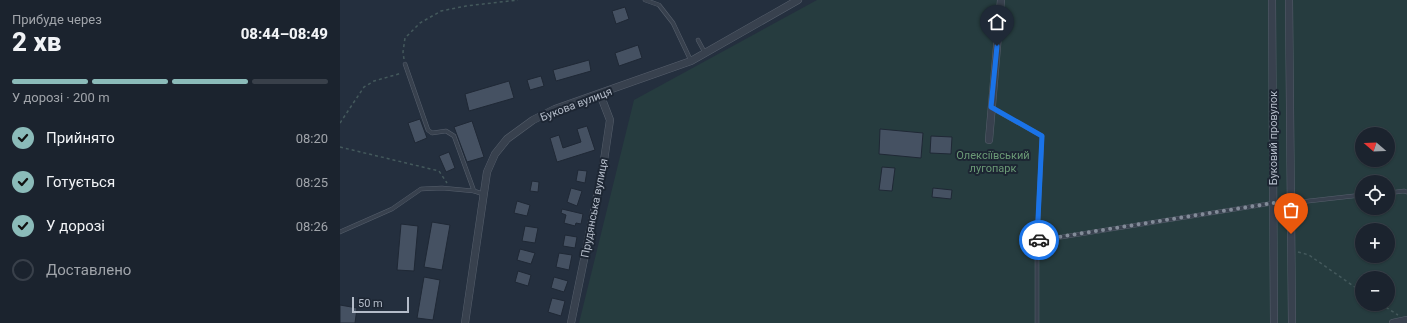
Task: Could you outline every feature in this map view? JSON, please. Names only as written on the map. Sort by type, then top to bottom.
[{"type":"street","name":"Букова вулиця","points":[[465,323],[487,172],[495,154],[506,139],[534,120],[556,109],[705,54],[798,0]]},
{"type":"street","points":[[989,140],[1001,0]]},
{"type":"street","name":"Буковий провулок","points":[[1272,0],[1274,323]]},
{"type":"street","name":"Буковий провулок","points":[[1289,0],[1292,323]]},
{"type":"street","name":"Прудянська вулиця","points":[[571,323],[603,167],[610,120],[600,94]]},
{"type":"street","points":[[1393,323],[1406,320]]},
{"type":"lane","points":[[645,0],[658,6],[673,23],[691,60]]},
{"type":"lane","points":[[698,40],[705,54]]},
{"type":"lane","points":[[405,64],[428,130],[432,133],[446,131],[454,136],[474,191]]},
{"type":"lane","points":[[991,107],[1042,136],[1037,240],[1036,323]]},
{"type":"lane","points":[[340,232],[392,209],[421,189],[450,189],[474,191],[483,194]]},
{"type":"lane","points":[[1395,192],[1407,192]]},
{"type":"lane","points":[[1037,240],[1273,203],[1292,203],[1355,196]]},
{"type":"path","points":[[405,64],[403,52],[405,38],[420,23],[441,11],[466,6],[518,0]]},
{"type":"path","points":[[340,123],[364,87],[374,81],[407,72]]},
{"type":"path","points":[[340,147],[439,171],[450,189]]},
{"type":"path","points":[[1291,250],[1309,255],[1355,287]]},
{"type":"path","points":[[1392,311],[1406,320]]},
{"type":"green space","name":"Олексіївський лугопарк","points":[[817,0],[1407,0],[1407,323],[579,323],[634,100]]},
{"type":"building","points":[[625,7],[629,19],[616,24],[612,11]]},
{"type":"building","points":[[638,45],[642,58],[619,66],[615,53]]},
{"type":"building","points":[[589,60],[591,71],[556,81],[553,70]]},
{"type":"building","points":[[541,76],[544,86],[530,90],[527,80]]},
{"type":"building","points":[[509,81],[514,98],[469,111],[465,94]]},
{"type":"building","points":[[420,119],[427,138],[415,143],[408,123]]},
{"type":"building","points":[[472,121],[484,157],[467,162],[454,127]]},
{"type":"building","points":[[587,126],[595,150],[557,162],[550,138],[559,135],[563,148],[581,142],[577,129]]},
{"type":"building","points":[[880,129],[923,133],[921,158],[879,154]]},
{"type":"building","points":[[931,136],[952,137],[951,154],[930,153]]},
{"type":"building","points":[[449,152],[455,168],[446,172],[439,156]]},
{"type":"building","points":[[882,167],[895,168],[892,191],[879,190]]},
{"type":"building","points":[[578,170],[587,171],[585,183],[576,181]]},
{"type":"building","points":[[532,181],[539,182],[538,192],[530,191]]},
{"type":"building","points":[[571,188],[582,191],[577,206],[567,202]]},
{"type":"building","points":[[933,188],[952,190],[951,199],[932,197]]},
{"type":"building","points":[[517,201],[530,205],[527,216],[514,213]]},
{"type":"building","points":[[562,209],[583,214],[581,224],[576,223],[575,226],[564,223],[566,215],[561,213]]},
{"type":"building","points":[[432,222],[450,225],[442,270],[424,267]]},
{"type":"building","points":[[401,224],[418,226],[414,271],[397,270]]},
{"type":"building","points":[[525,226],[538,228],[535,243],[522,241]]},
{"type":"building","points":[[565,235],[577,237],[575,248],[563,246]]},
{"type":"building","points":[[520,249],[535,253],[531,264],[517,260]]},
{"type":"building","points":[[559,253],[572,255],[569,270],[556,267]]},
{"type":"building","points":[[518,271],[531,275],[528,286],[515,282]]},
{"type":"building","points":[[424,277],[440,280],[433,320],[417,318]]},
{"type":"building","points":[[554,277],[568,281],[564,292],[551,288]]},
{"type":"building","points":[[552,298],[565,301],[561,316],[548,312]]},
{"type":"building","points":[[340,305],[357,308],[355,323],[340,323]]},
{"type":"way so far","points":[[1039,240],[1273,203],[1292,203],[1291,234]]},
{"type":"route","points":[[997,46],[991,107],[1042,136],[1037,240],[1039,240]]}]
